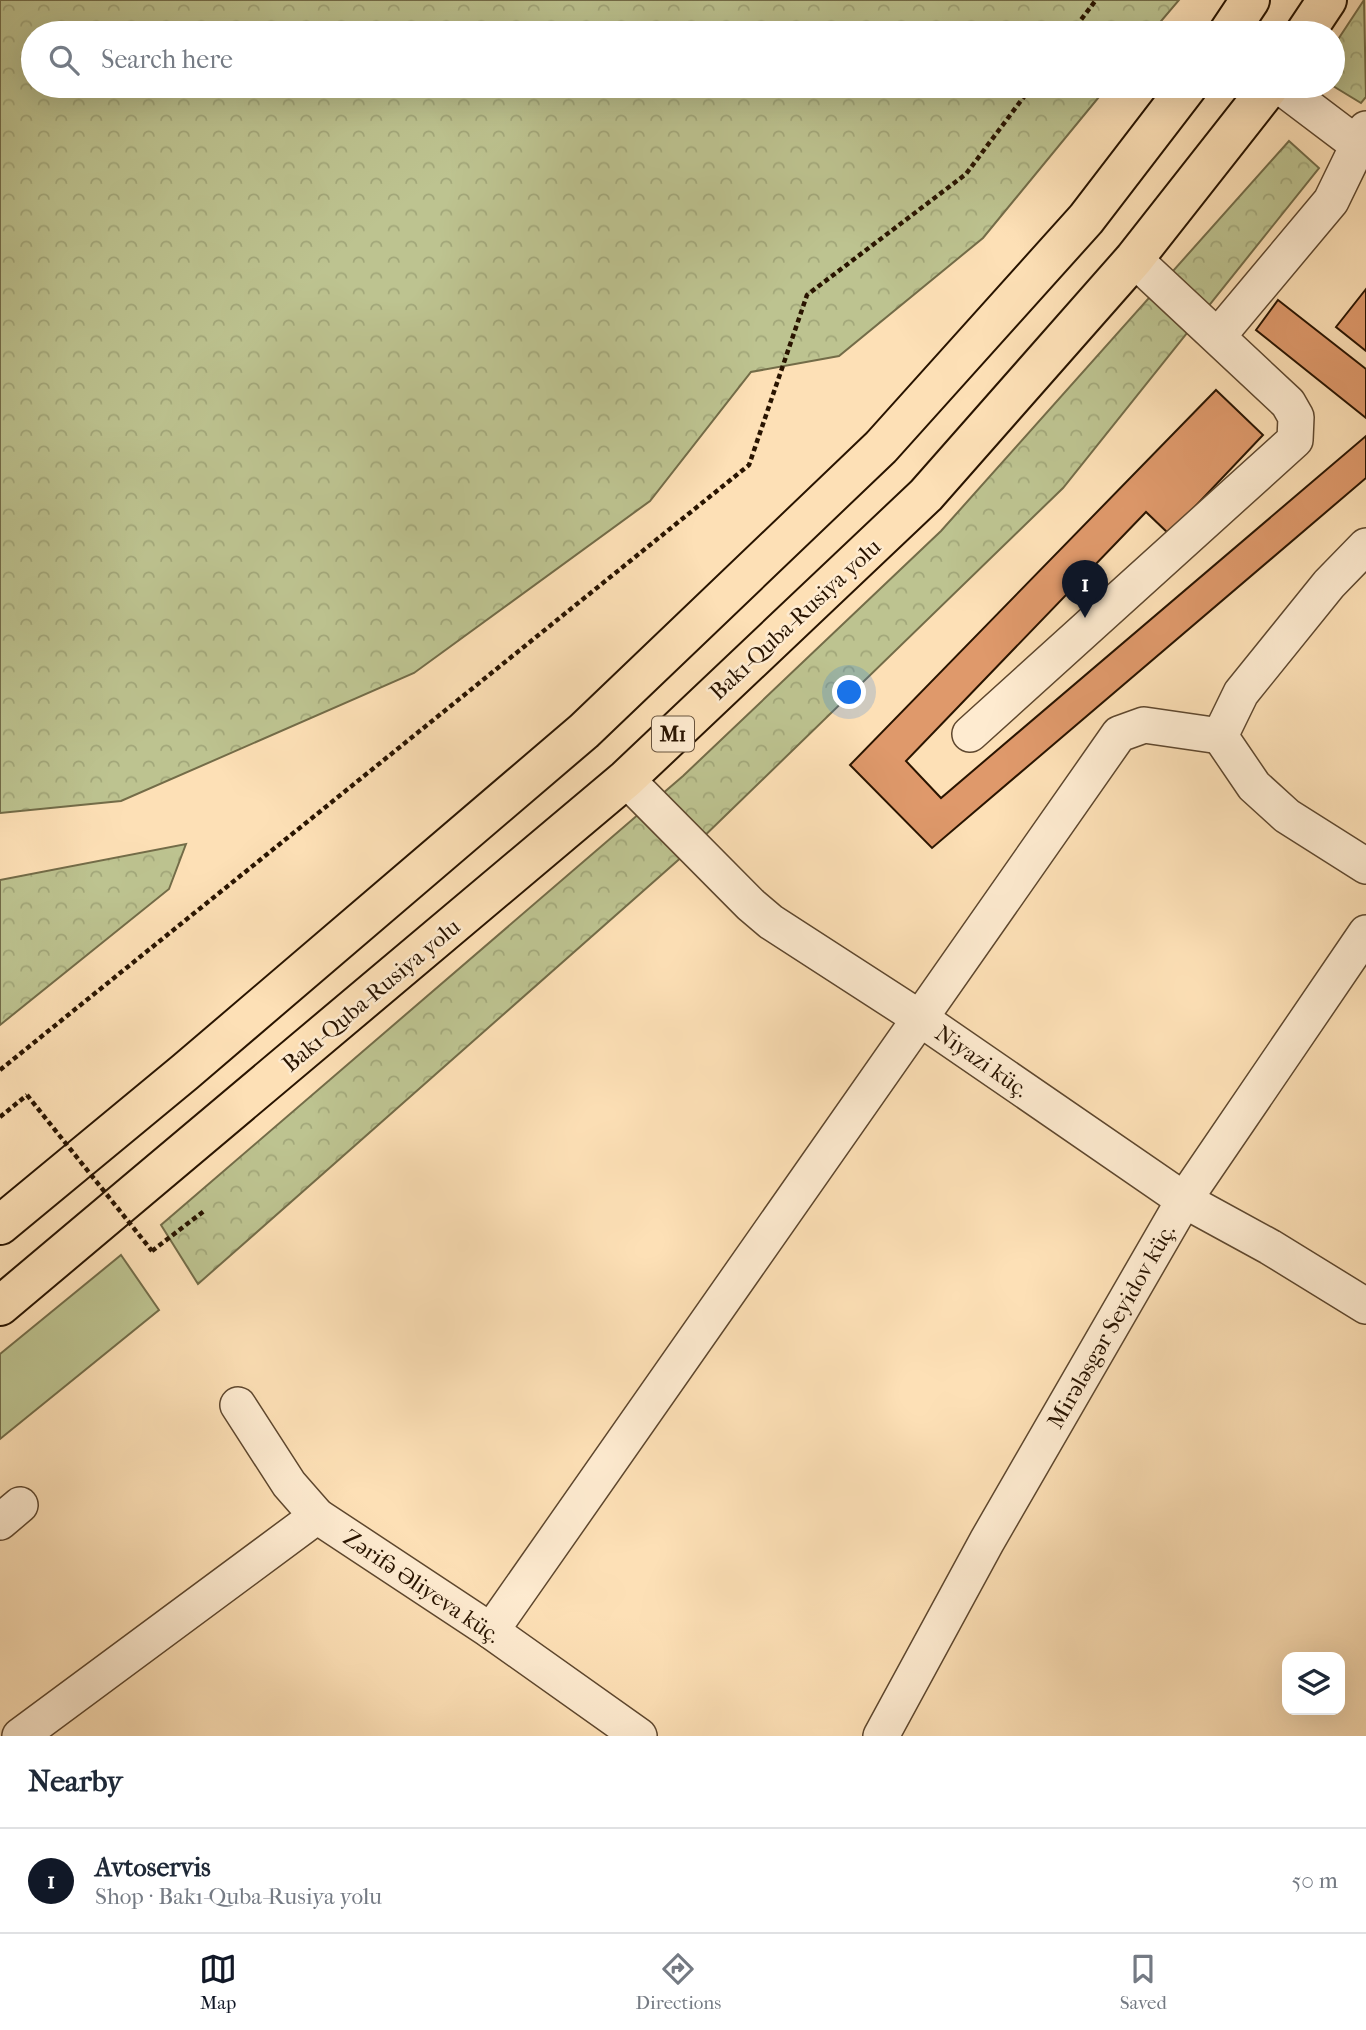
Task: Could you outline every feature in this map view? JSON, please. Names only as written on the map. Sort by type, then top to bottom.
[{"type":"highway","points":[[1236,21],[1250,0]]},
{"type":"highway","points":[[1314,21],[1327,0]]},
{"type":"highway","points":[[0,1225],[185,1072],[584,731],[881,447],[1086,219],[1179,98]]},
{"type":"highway","name":"Bakı-Quba-Rusiya yolu","points":[[0,1306],[626,779],[926,495],[1134,259],[1261,98]]},
{"type":"street","points":[[1218,336],[1331,201],[1363,142],[1298,98]]},
{"type":"street","points":[[970,734],[1294,440],[1296,417],[1288,403],[1134,259]]},
{"type":"street","points":[[1220,736],[1241,692],[1329,584],[1366,546]]},
{"type":"street","points":[[491,1631],[1119,734],[1144,724],[1220,736],[1254,786],[1287,816],[1366,866]]},
{"type":"street","name":"Niyazi küç.","points":[[626,779],[771,922],[921,1019],[1184,1200],[1270,1247],[1366,1306]]},
{"type":"street","name":"Mirələsgər Seyidov küç.","points":[[881,1736],[987,1541],[1184,1200],[1366,933]]},
{"type":"street","name":"Zərifə Əliyeva küç.","points":[[238,1405],[289,1484],[317,1516],[491,1631],[639,1736]]},
{"type":"street","points":[[20,1736],[317,1516]]},
{"type":"path","points":[[1080,21],[1096,0]]},
{"type":"path","points":[[0,1070],[749,465],[807,295],[966,174],[1023,98]]},
{"type":"path","points":[[0,1117],[27,1095],[152,1251],[204,1211]]},
{"type":"green space","points":[[0,0],[1179,0],[1161,21],[21,21],[21,98],[1098,98],[983,238],[839,356],[751,372],[650,501],[414,673],[121,801],[0,813]]},
{"type":"green space","points":[[1364,0],[1366,97],[1361,103],[1345,93],[1345,29]]},
{"type":"green space","points":[[1289,141],[1319,168],[1063,488],[693,847],[198,1284],[161,1225],[683,776],[941,531]]},
{"type":"green space","points":[[186,844],[169,889],[0,1025],[0,880]]},
{"type":"green space","points":[[121,1255],[159,1310],[0,1439],[0,1354]]},
{"type":"building","points":[[1366,289],[1366,351],[1336,327]]},
{"type":"building","points":[[1278,300],[1366,369],[1366,418],[1256,330]]},
{"type":"building","points":[[1216,390],[1263,435],[1169,534],[1146,512],[906,761],[941,798],[1366,436],[1366,478],[932,848],[850,765]]},
{"type":"place","name":"Avtoservis","points":[[1085,618]]}]
